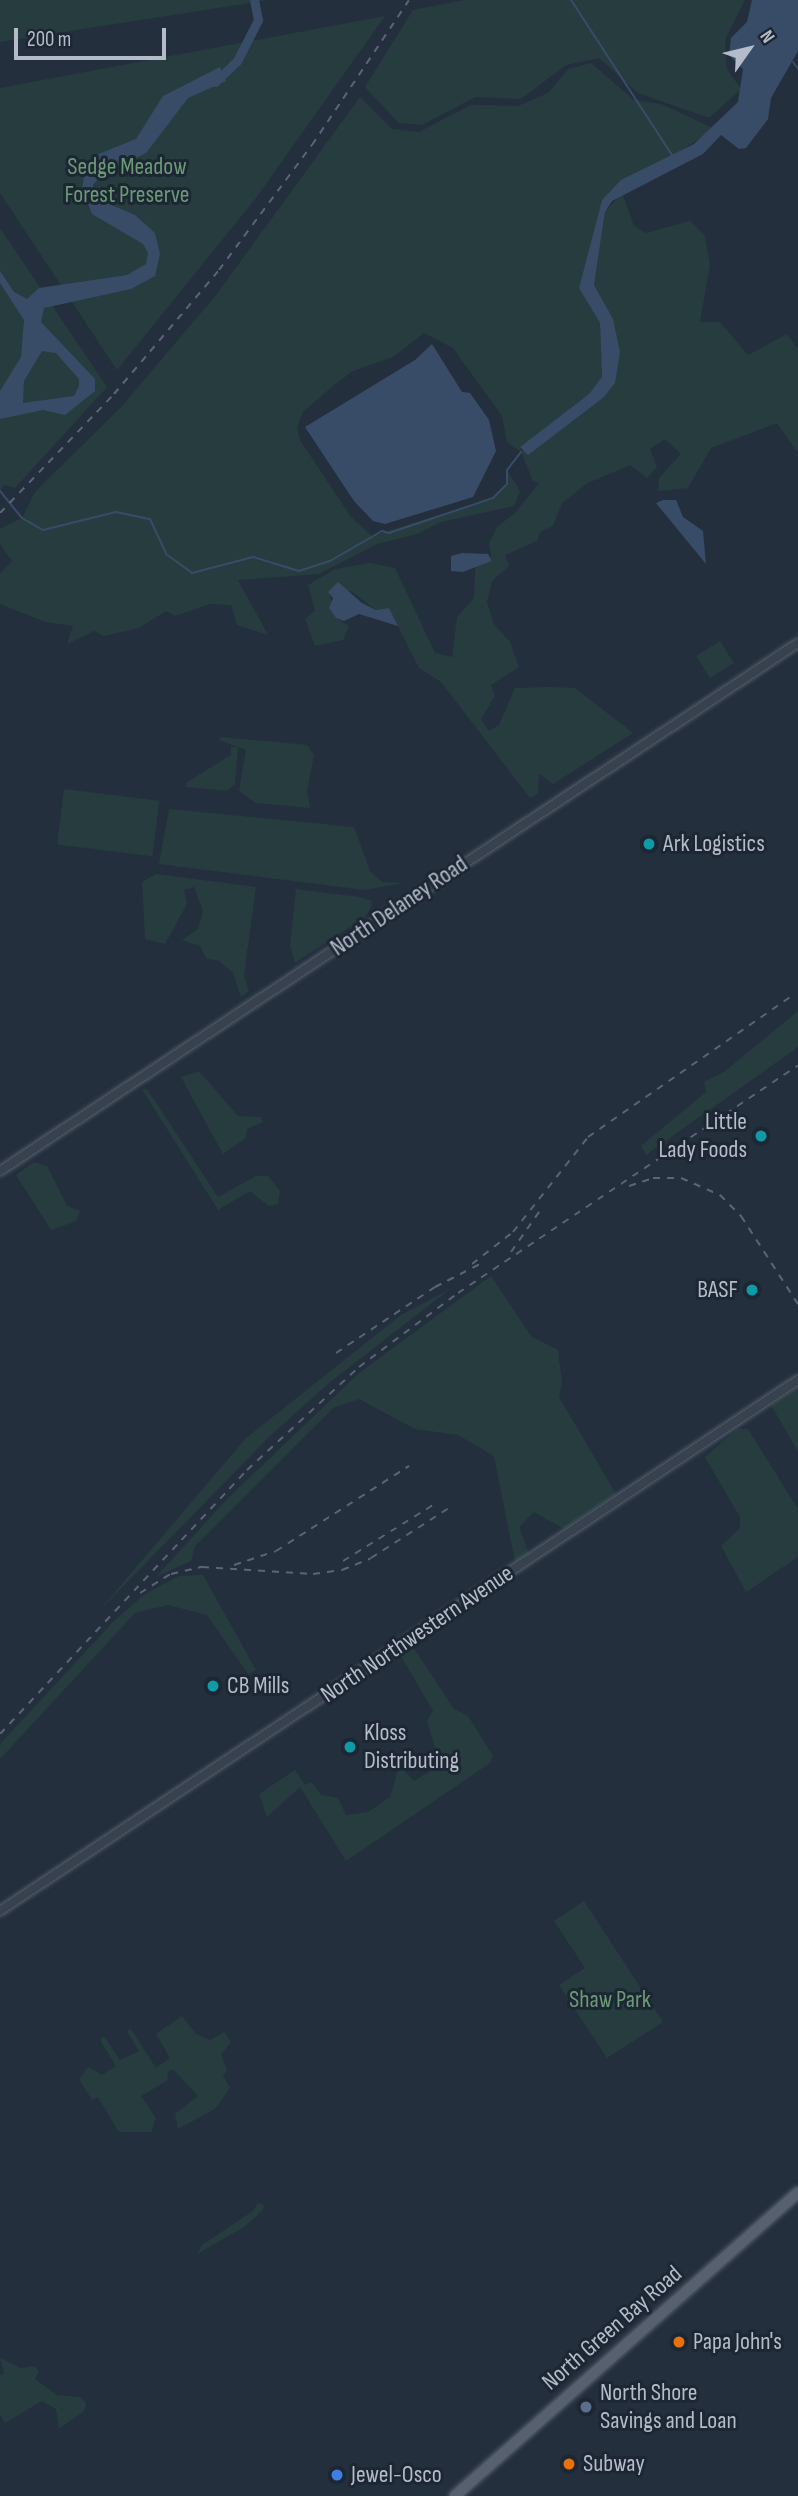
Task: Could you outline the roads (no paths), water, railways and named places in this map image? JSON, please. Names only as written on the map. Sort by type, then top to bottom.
[{"type":"main road","name":"North Green Bay Road","points":[[455,2496],[798,2193]]},
{"type":"street","name":"North Delaney Road","points":[[0,1171],[798,643]]},
{"type":"street","name":"North Northwestern Avenue","points":[[0,1911],[798,1380]]},
{"type":"water","points":[[752,0],[798,0],[798,51],[771,98],[768,119],[746,148],[739,149],[721,135],[703,154],[612,201],[605,212],[594,285],[613,319],[620,352],[615,383],[603,398],[528,455],[520,447],[589,394],[602,377],[600,323],[579,288],[602,200],[621,180],[694,144],[738,102],[743,69],[729,55],[731,38],[747,22]]},
{"type":"water","points":[[220,67],[226,81],[188,98],[146,153],[101,175],[93,185],[95,198],[135,215],[155,233],[160,254],[155,276],[131,289],[44,308],[41,322],[95,379],[95,391],[65,415],[43,410],[0,419],[0,391],[21,357],[24,320],[0,283],[0,271],[14,292],[27,299],[39,288],[127,275],[146,264],[148,253],[143,244],[92,214],[82,188],[86,167],[96,155],[136,139],[163,96]],"holes":[[[42,351],[56,353],[79,379],[74,396],[23,403],[24,381]]]},
{"type":"water","points":[[432,344],[462,392],[470,393],[489,420],[496,451],[473,497],[385,524],[373,521],[354,501],[305,427],[415,360]]},
{"type":"water","points":[[676,500],[683,517],[703,531],[706,564],[656,503]]},
{"type":"water","points":[[462,553],[488,554],[492,561],[463,572],[451,571],[451,556]]},
{"type":"water","points":[[338,582],[362,603],[376,610],[389,608],[398,626],[359,614],[344,621],[336,618],[329,608],[333,598],[328,592]]},
{"type":"waterway","points":[[215,82],[237,61],[258,20],[254,0]]},
{"type":"waterway","points":[[571,0],[672,155]]},
{"type":"waterway","points":[[793,62],[798,69]]},
{"type":"waterway","points":[[0,491],[22,518],[43,530],[116,512],[150,519],[166,554],[192,573],[253,557],[299,571],[330,561],[382,531],[389,533],[493,498],[507,484],[507,470],[521,452]]},
{"type":"railway","points":[[0,513],[114,394],[219,270],[312,145],[409,0]]},
{"type":"railway","points":[[472,1264],[513,1232],[588,1137],[793,995]]},
{"type":"railway","points":[[0,1734],[247,1470],[359,1367],[458,1293],[798,1065]]},
{"type":"railway","points":[[629,1186],[653,1178],[681,1178],[720,1195],[741,1216],[798,1304]]},
{"type":"railway","points":[[511,1252],[539,1212]]},
{"type":"railway","points":[[336,1353],[435,1287],[482,1263]]},
{"type":"railway","points":[[234,1565],[276,1551],[409,1466]]},
{"type":"railway","points":[[343,1561],[433,1505]]},
{"type":"railway","points":[[140,1593],[171,1574],[202,1567],[313,1574],[342,1570],[371,1558],[449,1508]]},
{"type":"place","name":"Ark Logistics","points":[[649,844]]},
{"type":"place","name":"Little Lady Foods","points":[[761,1136]]},
{"type":"place","name":"BASF","points":[[752,1290]]},
{"type":"place","name":"CB Mills","points":[[213,1686]]},
{"type":"place","name":"Kloss Distributing","points":[[350,1747]]},
{"type":"place","name":"Papa John's","points":[[679,2342]]},
{"type":"place","name":"North Shore Savings and Loan","points":[[586,2407]]},
{"type":"place","name":"Subway","points":[[569,2464]]},
{"type":"place","name":"Jewel-Osco","points":[[337,2475]]},
{"type":"park label","name":"Sedge Meadow Forest Preserve","points":[[127,181]]},
{"type":"park label","name":"Shaw Park","points":[[610,2000]]}]
